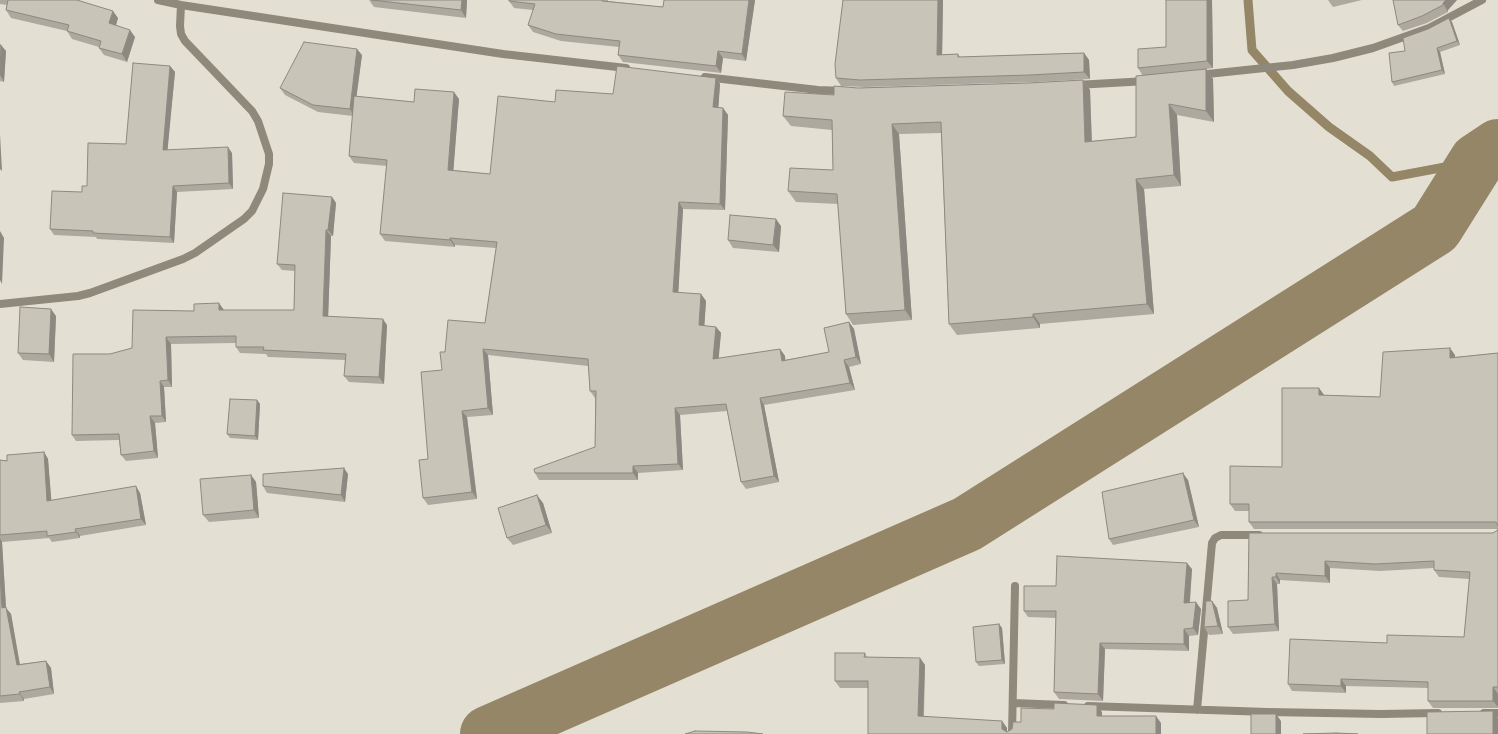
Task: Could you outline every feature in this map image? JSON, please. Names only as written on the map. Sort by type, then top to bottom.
[{"type":"street","points":[[158,0],[181,5],[503,54],[637,69]]},
{"type":"street","points":[[1192,76],[1301,63],[1333,58],[1373,48],[1429,28],[1482,0]]},
{"type":"street","points":[[0,304],[90,293],[195,253],[244,219],[252,211],[263,189],[269,164],[269,154],[258,121],[252,111],[185,41],[181,34],[180,26],[181,5]]},
{"type":"street","points":[[700,76],[818,90],[857,92]]},
{"type":"street","points":[[1066,86],[1153,80]]},
{"type":"street","points":[[1197,710],[1212,543],[1214,538],[1221,535],[1268,535]]},
{"type":"street","points":[[1012,734],[1015,586]]},
{"type":"street","points":[[1013,703],[1197,710],[1381,714],[1443,713]]},
{"type":"street","points":[[1475,713],[1498,713]]},
{"type":"building","points":[[8,0],[77,0],[113,11],[109,23],[130,30],[122,54],[99,48],[101,41],[67,31],[69,25],[6,10]]},
{"type":"building","points":[[372,0],[462,0],[461,10]]},
{"type":"building","points":[[509,0],[602,0],[663,7],[664,0],[749,0],[742,54],[718,51],[716,66],[618,55],[620,41],[556,34],[528,25],[535,4]]},
{"type":"building","points":[[843,0],[938,0],[937,55],[958,54],[958,57],[1084,53],[1084,72],[860,80],[836,78],[835,64]]},
{"type":"building","points":[[1166,0],[1207,0],[1207,61],[1138,68],[1138,49],[1166,47]]},
{"type":"building","points":[[1393,0],[1446,0],[1443,5],[1422,16],[1398,25]]},
{"type":"building","points":[[1449,18],[1457,41],[1437,48],[1442,70],[1392,82],[1389,53],[1405,51],[1403,38],[1428,29]]},
{"type":"building","points":[[304,42],[357,49],[350,109],[313,105],[280,88]]},
{"type":"building","points":[[0,45],[1,45],[0,73]]},
{"type":"building","points":[[133,63],[170,66],[163,150],[228,147],[229,183],[173,186],[170,237],[50,229],[52,191],[82,192],[82,186],[87,186],[88,143],[126,144]]},
{"type":"building","points":[[617,66],[716,78],[713,107],[723,108],[720,204],[679,202],[673,292],[701,294],[699,325],[716,327],[713,359],[780,349],[782,361],[829,352],[824,328],[849,322],[856,357],[844,360],[850,383],[760,398],[774,476],[741,482],[726,404],[675,408],[678,464],[633,466],[633,473],[535,473],[534,469],[595,447],[596,391],[590,391],[588,359],[483,349],[488,408],[462,411],[472,492],[423,498],[419,460],[428,459],[421,372],[442,370],[440,352],[445,352],[448,320],[485,323],[497,242],[450,238],[450,240],[380,234],[387,160],[349,156],[354,96],[414,102],[415,89],[454,92],[448,170],[490,174],[498,96],[555,102],[556,90],[613,94]]},
{"type":"building","points":[[1206,69],[1206,111],[1169,104],[1174,175],[1136,179],[1147,304],[1033,314],[1033,317],[949,324],[941,122],[892,124],[905,310],[846,314],[837,194],[788,191],[790,168],[833,170],[832,120],[783,116],[785,92],[834,95],[834,86],[858,88],[1083,80],[1085,142],[1136,137],[1136,76]]},
{"type":"building","points":[[283,193],[332,197],[328,230],[326,230],[323,316],[383,319],[379,377],[344,376],[346,354],[263,350],[264,347],[236,347],[236,336],[166,337],[168,380],[160,381],[162,416],[150,416],[154,451],[121,455],[119,434],[72,435],[73,354],[110,354],[132,348],[133,310],[194,311],[194,304],[219,303],[219,310],[294,310],[295,265],[277,264]]},
{"type":"building","points":[[730,215],[776,219],[773,245],[728,240]]},
{"type":"building","points":[[20,307],[51,309],[49,354],[18,353]]},
{"type":"building","points":[[1450,348],[1450,358],[1498,353],[1498,526],[1496,522],[1249,522],[1249,504],[1230,504],[1230,466],[1282,467],[1282,388],[1319,388],[1319,395],[1380,397],[1383,352]]},
{"type":"building","points":[[230,399],[257,400],[255,436],[227,434]]},
{"type":"building","points":[[44,452],[47,501],[136,486],[141,519],[75,529],[76,532],[47,536],[47,531],[0,535],[0,460],[7,461],[7,455]]},
{"type":"building","points":[[344,468],[341,495],[263,486],[263,474]]},
{"type":"building","points":[[1183,473],[1194,520],[1109,539],[1102,492]]},
{"type":"building","points":[[251,475],[254,510],[203,515],[200,479]]},
{"type":"building","points":[[537,495],[546,525],[507,538],[498,508]]},
{"type":"building","points":[[1498,530],[1498,687],[1493,687],[1493,701],[1428,701],[1428,682],[1341,679],[1341,686],[1288,684],[1290,639],[1387,643],[1387,635],[1464,637],[1470,572],[1434,570],[1434,561],[1375,564],[1325,561],[1325,576],[1276,573],[1276,577],[1272,577],[1275,624],[1228,627],[1228,601],[1248,600],[1249,533],[1493,533]]},
{"type":"building","points":[[1057,556],[1187,563],[1184,603],[1196,602],[1193,628],[1184,629],[1184,644],[1100,643],[1098,694],[1054,692],[1056,611],[1024,611],[1024,586],[1056,586]]},
{"type":"building","points":[[0,573],[2,608],[6,607],[17,665],[46,661],[50,687],[19,692],[20,694],[0,696]]},
{"type":"building","points":[[1206,601],[1212,601],[1218,626],[1204,627]]},
{"type":"building","points":[[999,624],[1002,660],[976,662],[973,627]]},
{"type":"building","points":[[835,653],[865,653],[864,657],[920,658],[918,716],[1002,721],[1002,729],[1007,732],[1012,729],[1013,722],[1021,722],[1021,708],[1054,709],[1054,703],[1097,705],[1097,716],[1156,716],[1156,734],[868,734],[868,681],[835,681]]},
{"type":"building","points":[[1493,711],[1493,734],[1427,734],[1427,712]]},
{"type":"building","points":[[1251,714],[1276,714],[1276,734],[1251,734]]},
{"type":"building","points":[[695,731],[747,732],[763,734],[685,734]]},
{"type":"building","points":[[1336,733],[1358,734],[1303,734]]},
{"type":"waterway","points":[[1248,0],[1252,50],[1288,91],[1329,127],[1370,156],[1392,177],[1477,161]]},
{"type":"waterway","points":[[488,734],[967,524],[1435,228],[1477,161],[1498,147]]}]
